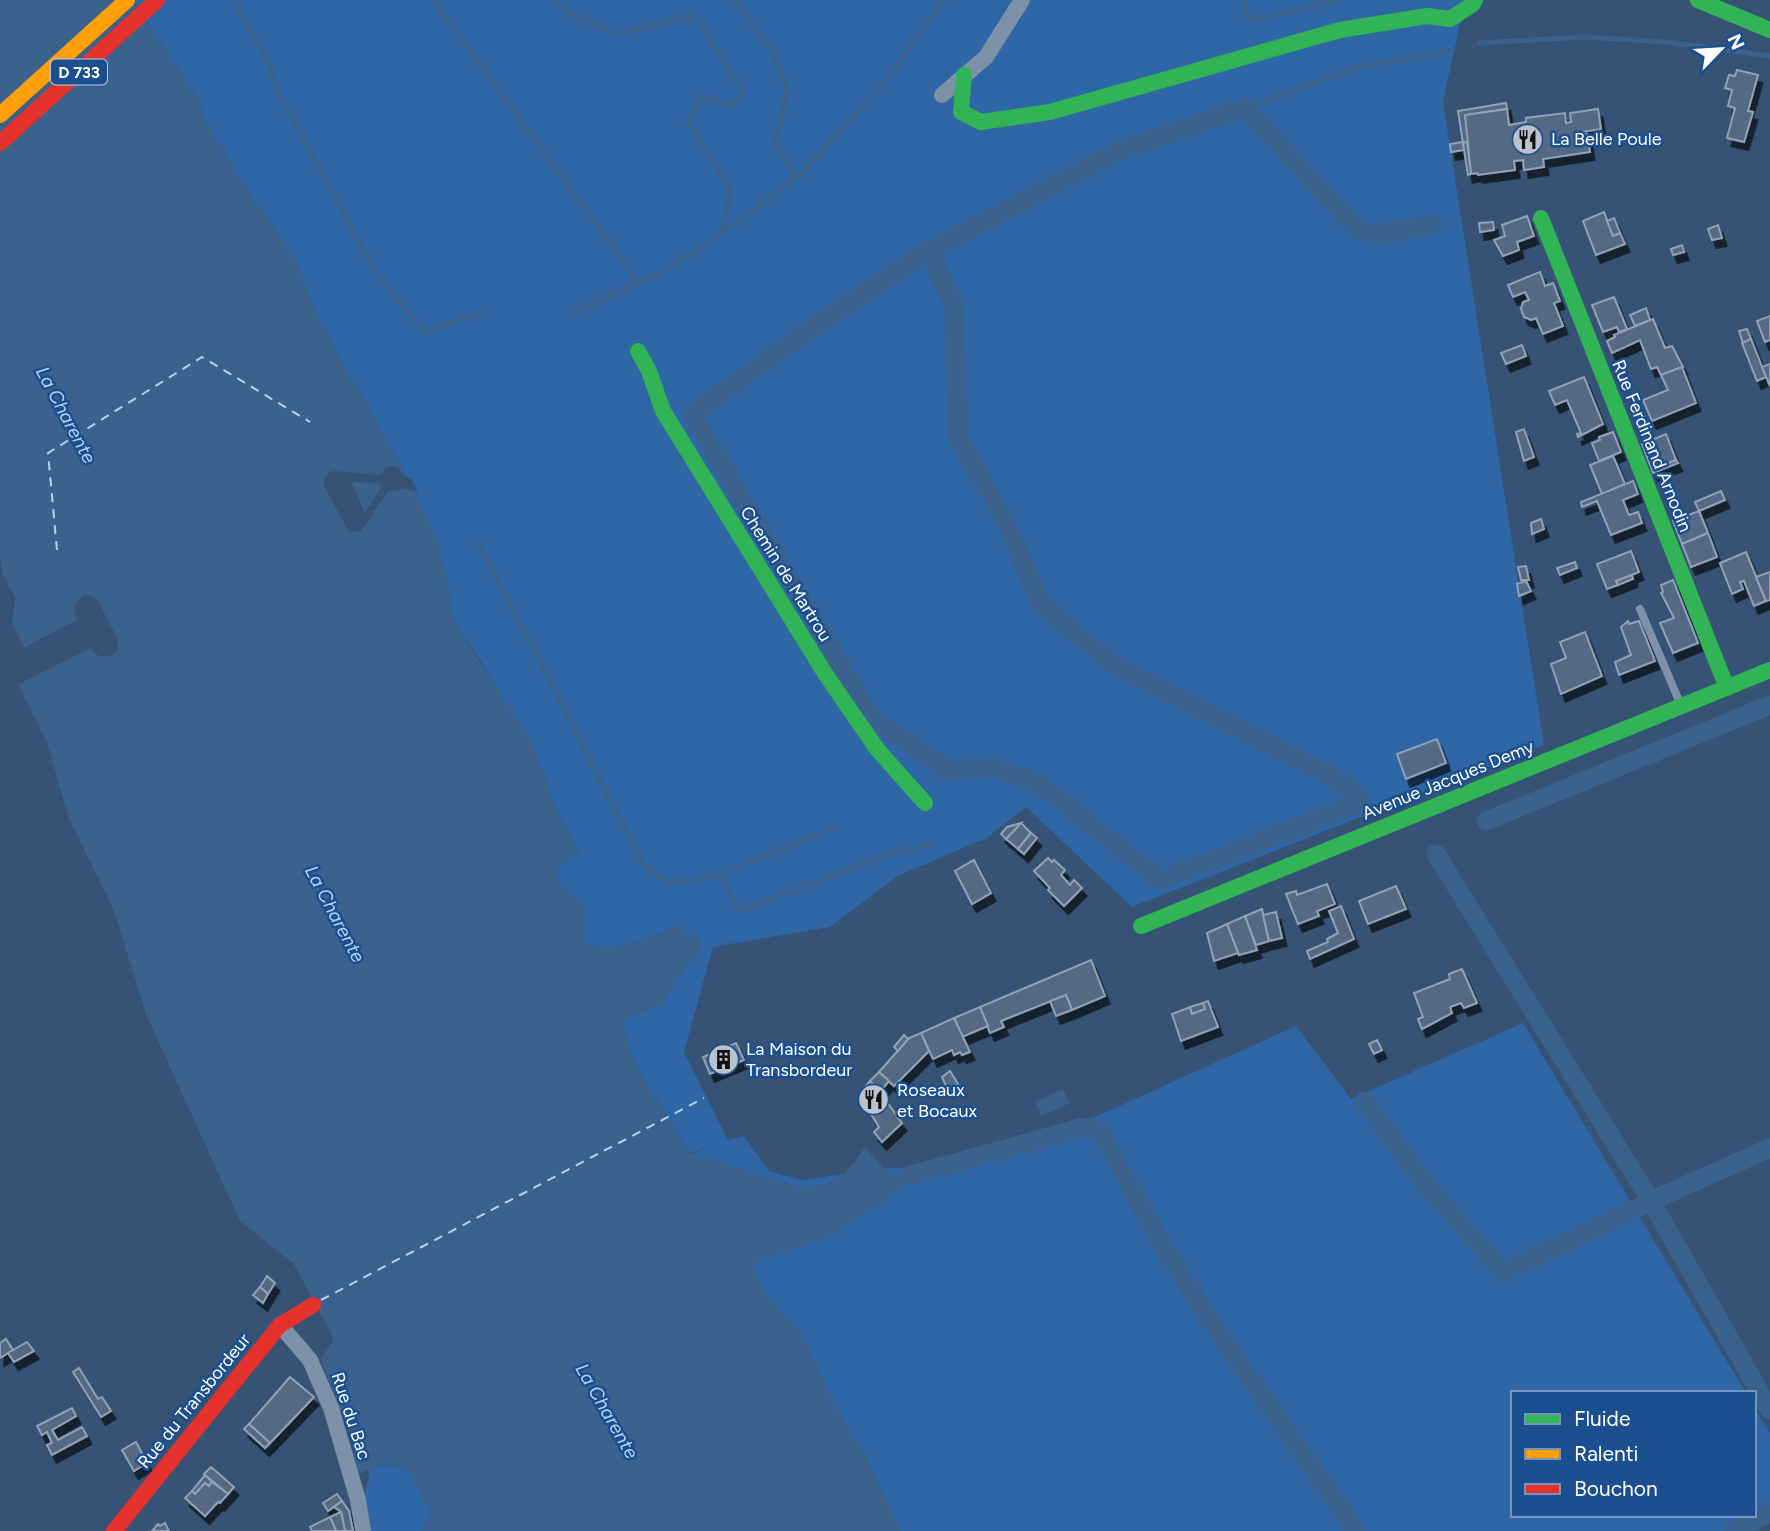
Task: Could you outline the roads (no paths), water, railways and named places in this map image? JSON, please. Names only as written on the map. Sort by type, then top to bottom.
[{"type":"street","name":"D 733","points":[[0,115],[127,0]]},
{"type":"street","name":"D 733","points":[[0,143],[158,0]]},
{"type":"street","points":[[942,95],[986,57],[1022,0]]},
{"type":"street","points":[[964,75],[961,112],[981,122],[1050,112],[1340,30],[1427,16],[1450,19],[1475,0]]},
{"type":"street","points":[[1698,0],[1770,30]]},
{"type":"street","points":[[1722,0],[1770,13]]},
{"type":"street","name":"Rue Ferdinand Arnodin","points":[[1541,218],[1727,688]]},
{"type":"street","name":"Chemin de Martrou","points":[[638,351],[649,371],[663,411],[826,675],[877,749],[925,803]]},
{"type":"street","name":"Avenue Jacques Demy","points":[[1141,926],[1770,670]]},
{"type":"street","name":"Rue du Transbordeur","points":[[114,1531],[280,1325],[313,1305]]},
{"type":"street","name":"Rue du Bac","points":[[280,1325],[310,1360],[328,1399],[358,1500],[363,1531]]},
{"type":"lane","points":[[1640,608],[1682,706]]},
{"type":"water","name":"La Charente","points":[[0,0],[132,0],[198,99],[205,120],[253,200],[278,232],[300,270],[316,315],[404,471],[436,536],[447,580],[453,621],[534,744],[534,751],[561,820],[578,852],[557,867],[558,883],[584,907],[584,942],[606,948],[618,947],[676,927],[700,937],[701,951],[690,959],[660,1005],[629,1017],[622,1026],[635,1064],[688,1152],[800,1187],[823,1185],[839,1178],[865,1147],[893,1174],[896,1194],[828,1237],[757,1260],[753,1266],[761,1288],[803,1336],[834,1405],[867,1458],[901,1531],[421,1531],[432,1513],[408,1470],[384,1465],[354,1475],[352,1443],[321,1359],[333,1341],[332,1335],[294,1264],[240,1221],[146,1014],[113,908],[69,819],[47,743],[15,678],[33,666],[12,623],[15,597],[2,573],[0,554]]},
{"type":"water","points":[[1063,1089],[1070,1103],[1041,1116],[1035,1102]]},
{"type":"waterway","points":[[233,0],[267,59],[278,93],[377,274],[424,332],[481,313]]},
{"type":"waterway","points":[[433,0],[638,282]]},
{"type":"waterway","points":[[554,0],[572,14],[615,34],[695,15],[744,94],[732,106],[702,97],[688,121],[731,191],[721,234]]},
{"type":"waterway","points":[[734,0],[771,50],[788,91],[774,143],[796,178]]},
{"type":"waterway","points":[[569,316],[660,274],[721,234],[801,174],[889,77],[943,0]]},
{"type":"waterway","points":[[1246,0],[1243,11],[1251,21],[1341,0]]},
{"type":"waterway","points":[[1480,43],[1584,37],[1666,42],[1770,56]]},
{"type":"waterway","points":[[1244,108],[1359,67],[1452,51]]},
{"type":"waterway","points":[[928,251],[954,306],[958,436],[1008,527],[1041,604],[1112,664],[1348,785],[1360,803],[1160,880],[1036,781],[991,768],[948,770],[872,718],[692,414],[803,334],[928,251],[1117,152],[1244,108],[1360,231],[1375,234],[1432,225]]},
{"type":"waterway","points":[[479,544],[644,866],[652,873],[679,882],[710,877],[840,826]]},
{"type":"waterway","points":[[1486,821],[1770,705]]},
{"type":"waterway","points":[[720,874],[734,902],[741,909],[748,908],[880,857],[934,843]]},
{"type":"waterway","points":[[1436,854],[1651,1201],[1770,1410]]},
{"type":"waterway","points":[[1364,1101],[1430,1190],[1504,1272],[1651,1201],[1770,1148]]},
{"type":"waterway","points":[[911,1175],[1080,1128],[1092,1128],[1101,1133],[1158,1238],[1213,1325],[1356,1531]]},
{"type":"waterway","points":[[1734,1531],[1770,1513]]},
{"type":"place","name":"La Belle Poule","points":[[1528,139]]},
{"type":"place","name":"La Maison du Transbordeur","points":[[723,1059]]},
{"type":"place","name":"Roseaux et Bocaux","points":[[874,1100]]}]
